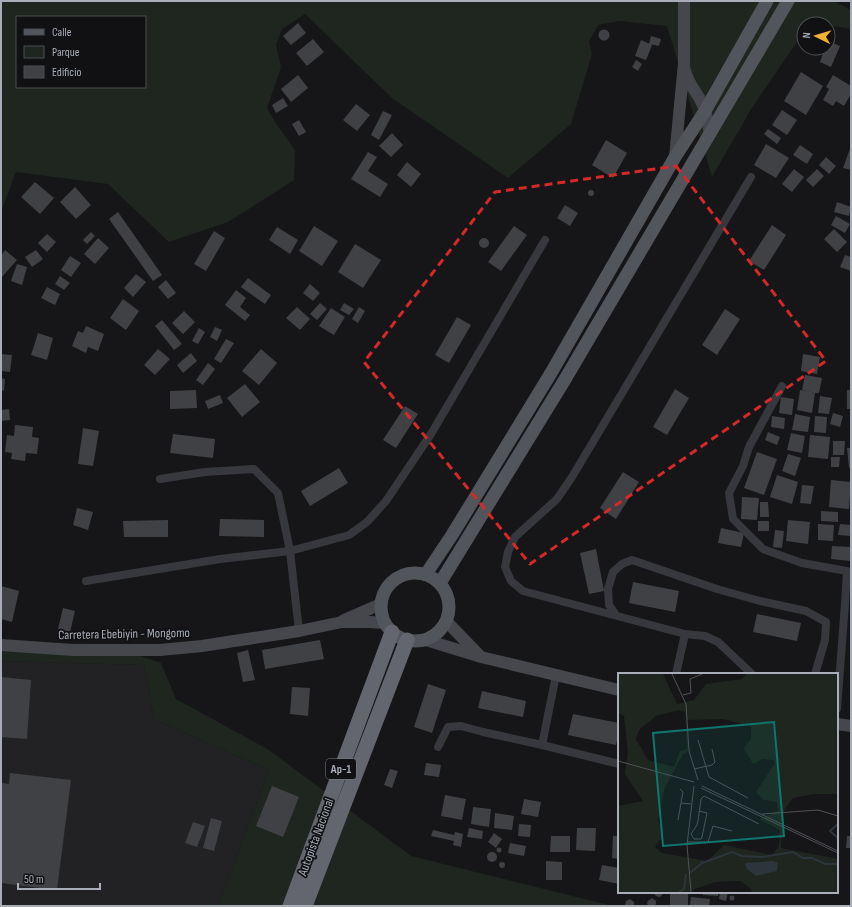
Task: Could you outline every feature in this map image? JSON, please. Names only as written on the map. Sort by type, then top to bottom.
[{"type":"highway","name":"Autopista Nacional","points":[[290,906],[389,628]]},
{"type":"highway","name":"Autopista Nacional","points":[[305,906],[407,640]]},
{"type":"main road","points":[[426,574],[452,535],[550,373],[676,157],[705,111],[767,1]]},
{"type":"main road","points":[[440,583],[564,381],[788,1]]},
{"type":"main road","points":[[418,572],[434,578],[440,583],[448,598],[449,614],[441,629],[434,636],[426,640],[407,640],[389,628],[382,614],[381,604],[382,596],[390,583],[403,575],[418,572]]},
{"type":"street","points":[[676,157],[684,63],[684,1]]},
{"type":"street","points":[[684,63],[687,78],[691,87],[702,102],[710,134]]},
{"type":"street","points":[[751,177],[572,477],[557,499],[515,537],[508,552],[505,567],[511,581],[523,591],[685,634],[705,636],[718,642],[751,673]]},
{"type":"street","points":[[86,581],[290,550],[349,535],[367,522],[386,501],[431,434],[546,240]]},
{"type":"street","points":[[782,386],[749,447],[743,466],[729,493],[733,520],[763,549],[802,563],[846,571],[838,696]]},
{"type":"street","points":[[160,479],[205,472],[254,468],[278,493],[290,550],[299,631]]},
{"type":"street","points":[[616,615],[609,605],[608,589],[613,572],[622,564],[632,560],[718,589],[760,601],[806,611],[826,622],[825,640],[815,673]]},
{"type":"street","name":"Carretera Ebebiyin - Mongomo","points":[[342,622],[381,604]]},
{"type":"street","points":[[446,621],[481,656]]},
{"type":"street","name":"Carretera Ebebiyin - Mongomo","points":[[1,645],[73,650],[160,650],[202,646],[299,631],[342,622],[370,622],[389,628]]},
{"type":"street","points":[[676,673],[685,634]]},
{"type":"street","points":[[426,640],[481,656],[618,690]]},
{"type":"street","points":[[542,745],[556,675]]},
{"type":"street","points":[[838,724],[851,726]]},
{"type":"street","points":[[438,747],[448,727],[461,726],[618,764]]},
{"type":"highlighted area","points":[[676,166],[826,361],[530,564],[364,362],[495,192]]},
{"type":"shaded area","points":[[1,661],[144,665],[154,719],[269,770],[218,906],[1,906]]},
{"type":"green space","points":[[1,1],[834,1],[851,10],[851,29],[836,26],[836,16],[796,16],[796,44],[753,106],[712,177],[667,26],[619,21],[598,25],[589,42],[592,54],[571,124],[508,178],[392,98],[305,14],[282,29],[276,45],[281,67],[267,108],[295,150],[294,180],[228,222],[169,242],[108,184],[16,172],[1,212]]},
{"type":"green space","points":[[1,647],[122,650],[161,663],[176,699],[269,750],[411,856],[609,906],[218,906],[269,770],[154,719],[144,665],[1,661]]},
{"type":"building","points":[[298,23],[306,33],[291,45],[283,36]]},
{"type":"building","points":[[604,29],[608,31],[610,35],[608,39],[604,41],[600,39],[598,35],[600,31]]},
{"type":"building","points":[[651,36],[661,39],[659,46],[649,44]]},
{"type":"building","points":[[313,39],[324,52],[307,66],[296,53]]},
{"type":"building","points":[[641,40],[652,45],[646,60],[635,56]]},
{"type":"building","points":[[836,44],[840,46],[836,55]]},
{"type":"building","points":[[822,56],[836,56],[831,67],[820,62]]},
{"type":"building","points":[[636,60],[642,64],[638,71],[632,67]]},
{"type":"building","points":[[801,72],[823,86],[806,115],[784,101]]},
{"type":"building","points":[[298,75],[308,88],[291,102],[281,89]]},
{"type":"building","points":[[833,75],[851,86],[851,94],[844,106],[836,101],[833,106],[823,100],[829,89],[826,87]]},
{"type":"building","points":[[283,98],[288,106],[276,113],[272,105]]},
{"type":"building","points":[[356,104],[370,115],[357,131],[343,120]]},
{"type":"building","points":[[782,110],[797,120],[787,135],[772,125]]},
{"type":"building","points":[[383,111],[392,115],[379,140],[371,135]]},
{"type":"building","points":[[299,120],[306,132],[299,136],[292,124]]},
{"type":"building","points":[[768,129],[781,138],[777,144],[764,134]]},
{"type":"building","points":[[392,133],[403,145],[391,157],[379,146]]},
{"type":"building","points":[[606,140],[627,153],[613,178],[592,165]]},
{"type":"building","points":[[766,144],[789,158],[776,178],[754,165]]},
{"type":"building","points":[[800,145],[813,154],[807,164],[793,155]]},
{"type":"building","points":[[851,146],[851,170],[843,168]]},
{"type":"building","points":[[368,152],[377,157],[368,171],[388,184],[380,197],[351,179]]},
{"type":"building","points":[[826,157],[836,166],[829,174],[819,165]]},
{"type":"building","points":[[407,162],[421,174],[411,187],[397,175]]},
{"type":"building","points":[[794,169],[804,177],[792,192],[782,184]]},
{"type":"building","points":[[817,169],[824,176],[813,187],[806,180]]},
{"type":"building","points":[[35,182],[54,198],[40,214],[21,197]]},
{"type":"building","points":[[75,187],[91,205],[76,219],[60,202]]},
{"type":"building","points":[[591,190],[594,193],[591,196],[588,193]]},
{"type":"building","points":[[837,202],[851,207],[849,216],[834,212]]},
{"type":"building","points":[[565,205],[578,213],[570,226],[557,218]]},
{"type":"building","points":[[118,212],[162,275],[153,281],[109,219]]},
{"type":"building","points":[[836,216],[850,224],[845,233],[831,225]]},
{"type":"building","points":[[772,225],[786,235],[764,270],[749,261]]},
{"type":"building","points":[[314,226],[338,241],[322,266],[299,251]]},
{"type":"building","points":[[514,226],[527,235],[501,271],[488,262]]},
{"type":"building","points":[[277,227],[298,240],[290,254],[269,240]]},
{"type":"building","points":[[834,229],[847,242],[837,252],[824,239]]},
{"type":"building","points":[[214,231],[225,238],[206,271],[194,264]]},
{"type":"building","points":[[91,232],[95,236],[87,244],[83,240]]},
{"type":"building","points":[[47,234],[56,242],[47,252],[38,243]]},
{"type":"building","points":[[98,238],[109,248],[95,264],[84,254]]},
{"type":"building","points":[[482,238],[486,238],[488,239],[488,247],[482,248],[479,245],[479,241]]},
{"type":"building","points":[[355,244],[381,260],[363,288],[338,272]]},
{"type":"building","points":[[5,250],[17,260],[2,277],[1,256]]},
{"type":"building","points":[[36,250],[43,259],[32,267],[25,257]]},
{"type":"building","points":[[845,255],[851,257],[851,271],[840,267]]},
{"type":"building","points":[[70,256],[81,263],[71,277],[61,270]]},
{"type":"building","points":[[17,264],[27,267],[22,285],[11,281]]},
{"type":"building","points":[[136,274],[146,282],[133,297],[124,288]]},
{"type":"building","points":[[60,276],[70,283],[64,290],[55,284]]},
{"type":"building","points":[[248,278],[271,295],[265,304],[241,287]]},
{"type":"building","points":[[166,280],[176,293],[168,299],[158,287]]},
{"type":"building","points":[[310,284],[320,293],[313,301],[303,293]]},
{"type":"building","points":[[47,287],[60,294],[55,305],[41,298]]},
{"type":"building","points":[[236,290],[246,298],[240,307],[250,315],[245,321],[225,305]]},
{"type":"building","points":[[123,299],[139,311],[126,330],[110,318]]},
{"type":"building","points":[[320,303],[327,309],[317,320],[310,314]]},
{"type":"building","points":[[344,303],[354,309],[349,315],[340,310]]},
{"type":"building","points":[[297,307],[310,319],[300,330],[286,318]]},
{"type":"building","points":[[359,307],[365,311],[358,323],[352,319]]},
{"type":"building","points":[[331,308],[345,317],[334,335],[319,326]]},
{"type":"building","points":[[725,309],[740,319],[717,355],[702,345]]},
{"type":"building","points":[[184,311],[195,322],[183,334],[172,323]]},
{"type":"building","points":[[457,317],[471,325],[449,363],[435,355]]},
{"type":"building","points":[[162,320],[182,344],[174,350],[155,326]]},
{"type":"building","points":[[86,326],[104,334],[98,351],[88,347],[86,353],[72,346],[78,331],[83,333]]},
{"type":"building","points":[[215,327],[222,330],[217,341],[210,337]]},
{"type":"building","points":[[199,328],[205,332],[198,344],[192,341]]},
{"type":"building","points":[[38,333],[53,338],[47,360],[31,355]]},
{"type":"building","points":[[226,339],[234,343],[221,363],[214,359]]},
{"type":"building","points":[[158,349],[170,359],[155,375],[144,365]]},
{"type":"building","points":[[261,349],[277,363],[259,385],[242,371]]},
{"type":"building","points":[[191,353],[197,361],[183,373],[177,365]]},
{"type":"building","points":[[1,354],[12,355],[10,372],[1,371]]},
{"type":"building","points":[[803,354],[820,357],[817,374],[801,371]]},
{"type":"building","points":[[208,363],[215,369],[203,385],[196,380]]},
{"type":"building","points":[[805,375],[822,378],[819,393],[815,393],[812,413],[797,410],[800,390],[812,392],[802,390]]},
{"type":"building","points":[[1,378],[5,379],[4,391],[1,390]]},
{"type":"building","points":[[245,384],[260,402],[242,417],[227,398]]},
{"type":"building","points":[[675,389],[689,398],[667,435],[653,427]]},
{"type":"building","points":[[196,390],[197,408],[170,409],[170,391]]},
{"type":"building","points":[[847,390],[851,390],[851,409],[847,409]]},
{"type":"building","points":[[220,395],[223,403],[208,409],[205,401]]},
{"type":"building","points":[[820,396],[832,398],[829,414],[818,413]]},
{"type":"building","points":[[781,397],[794,399],[792,415],[779,413]]},
{"type":"building","points":[[405,406],[418,414],[396,448],[383,440]]},
{"type":"building","points":[[9,409],[10,420],[1,421],[1,410]]},
{"type":"building","points":[[833,413],[843,416],[840,427],[830,424]]},
{"type":"building","points":[[795,414],[810,417],[808,432],[792,430]]},
{"type":"building","points":[[772,416],[785,418],[784,429],[771,427]]},
{"type":"building","points":[[815,416],[827,417],[826,433],[814,432]]},
{"type":"building","points":[[15,425],[33,427],[32,437],[39,438],[37,454],[26,453],[25,461],[11,459],[12,453],[5,452],[7,435],[14,436]]},
{"type":"building","points":[[83,428],[99,431],[93,466],[78,464]]},
{"type":"building","points":[[768,432],[780,437],[777,445],[765,440]]},
{"type":"building","points":[[791,433],[805,436],[802,453],[787,450]]},
{"type":"building","points":[[173,434],[215,439],[213,458],[170,453]]},
{"type":"building","points":[[810,435],[830,437],[828,459],[808,457]]},
{"type":"building","points":[[833,441],[845,441],[844,455],[833,455]]},
{"type":"building","points":[[847,448],[851,448],[851,468],[849,468]]},
{"type":"building","points":[[757,452],[777,459],[764,495],[744,488]]},
{"type":"building","points":[[788,454],[801,458],[795,476],[782,471]]},
{"type":"building","points":[[831,457],[840,457],[839,467],[831,467]]},
{"type":"building","points":[[339,468],[348,483],[310,506],[301,491]]},
{"type":"building","points":[[623,472],[639,482],[616,519],[600,508]]},
{"type":"building","points":[[777,475],[798,482],[792,504],[770,497]]},
{"type":"building","points":[[831,480],[851,482],[849,509],[829,507]]},
{"type":"building","points":[[802,485],[814,486],[811,504],[800,503]]},
{"type":"building","points":[[742,497],[759,498],[757,520],[741,519]]},
{"type":"building","points":[[760,502],[768,502],[769,517],[760,517]]},
{"type":"building","points":[[77,508],[93,512],[88,530],[73,525]]},
{"type":"building","points":[[821,511],[838,512],[838,522],[821,521]]},
{"type":"building","points":[[220,519],[264,520],[264,537],[219,536]]},
{"type":"building","points":[[168,520],[168,537],[124,537],[123,521]]},
{"type":"building","points":[[788,520],[810,522],[808,544],[786,541]]},
{"type":"building","points":[[758,521],[769,521],[769,531],[758,531]]},
{"type":"building","points":[[818,524],[834,525],[833,541],[818,540]]},
{"type":"building","points":[[840,524],[851,525],[851,536],[838,535]]},
{"type":"building","points":[[721,528],[744,533],[741,547],[718,543]]},
{"type":"building","points":[[775,530],[784,531],[782,548],[773,547]]},
{"type":"building","points":[[832,546],[851,547],[850,561],[831,559]]},
{"type":"building","points":[[596,549],[604,591],[589,594],[580,553]]},
{"type":"building","points":[[633,582],[679,591],[675,612],[629,603]]},
{"type":"building","points":[[1,586],[19,591],[12,622],[1,619]]},
{"type":"building","points":[[63,608],[75,611],[70,632],[58,629]]},
{"type":"building","points":[[757,614],[801,623],[797,641],[753,632]]},
{"type":"building","points":[[320,640],[324,659],[265,669],[262,650]]},
{"type":"building","points":[[248,650],[255,680],[243,682],[237,653]]},
{"type":"building","points":[[1,677],[31,680],[27,739],[1,737]]},
{"type":"building","points":[[428,684],[446,690],[432,733],[414,727]]},
{"type":"building","points":[[292,687],[310,688],[308,716],[290,714]]},
{"type":"building","points":[[482,691],[526,701],[523,717],[478,708]]},
{"type":"building","points":[[573,714],[618,723],[616,745],[568,735]]},
{"type":"building","points":[[426,763],[441,765],[439,777],[424,775]]},
{"type":"building","points":[[390,769],[398,771],[392,788],[384,785]]},
{"type":"building","points":[[10,773],[71,780],[57,890],[1,883],[1,789],[2,783],[9,784]]},
{"type":"building","points":[[272,786],[299,797],[283,837],[256,826]]},
{"type":"building","points":[[445,795],[466,799],[462,820],[441,816]]},
{"type":"building","points":[[524,799],[541,802],[538,817],[521,814]]},
{"type":"building","points":[[473,807],[491,809],[489,827],[471,824]]},
{"type":"building","points":[[495,813],[514,816],[512,830],[494,828]]},
{"type":"building","points":[[211,818],[222,821],[214,851],[203,848]]},
{"type":"building","points":[[193,822],[205,826],[197,847],[185,843]]},
{"type":"building","points":[[519,824],[531,825],[530,837],[518,836]]},
{"type":"building","points":[[469,828],[483,831],[482,839],[467,837]]},
{"type":"building","points":[[577,828],[596,828],[595,851],[576,850]]},
{"type":"building","points":[[433,830],[454,835],[455,832],[463,834],[461,847],[453,845],[454,841],[431,836]]},
{"type":"building","points":[[494,833],[502,839],[496,848],[488,842]]},
{"type":"building","points":[[551,836],[570,836],[570,852],[550,852]]},
{"type":"building","points":[[613,836],[618,836],[618,859],[612,858]]},
{"type":"building","points":[[847,836],[851,836],[851,848],[846,848]]},
{"type":"building","points":[[510,843],[526,846],[524,856],[508,853]]},
{"type":"building","points":[[497,848],[501,848],[501,852],[497,852]]},
{"type":"building","points":[[490,852],[494,852],[497,857],[494,862],[490,862],[487,859],[487,855]]},
{"type":"building","points":[[546,861],[562,862],[562,880],[546,880]]},
{"type":"building","points":[[502,862],[505,865],[502,868],[499,865]]},
{"type":"building","points":[[602,865],[618,868],[618,884],[599,880]]},
{"type":"building","points":[[654,893],[663,893],[659,897]]},
{"type":"building","points":[[703,893],[718,893],[718,896],[703,895]]},
{"type":"building","points":[[720,893],[728,893],[726,901],[719,899]]},
{"type":"building","points":[[670,894],[688,894],[688,906],[670,906]]},
{"type":"building","points":[[732,895],[735,898],[732,901],[729,898]]},
{"type":"building","points":[[691,897],[710,899],[709,906],[690,905]]},
{"type":"building","points":[[652,898],[656,901],[655,906],[648,906],[648,901]]},
{"type":"building","points":[[630,899],[634,902],[634,906],[625,906],[626,901]]}]
